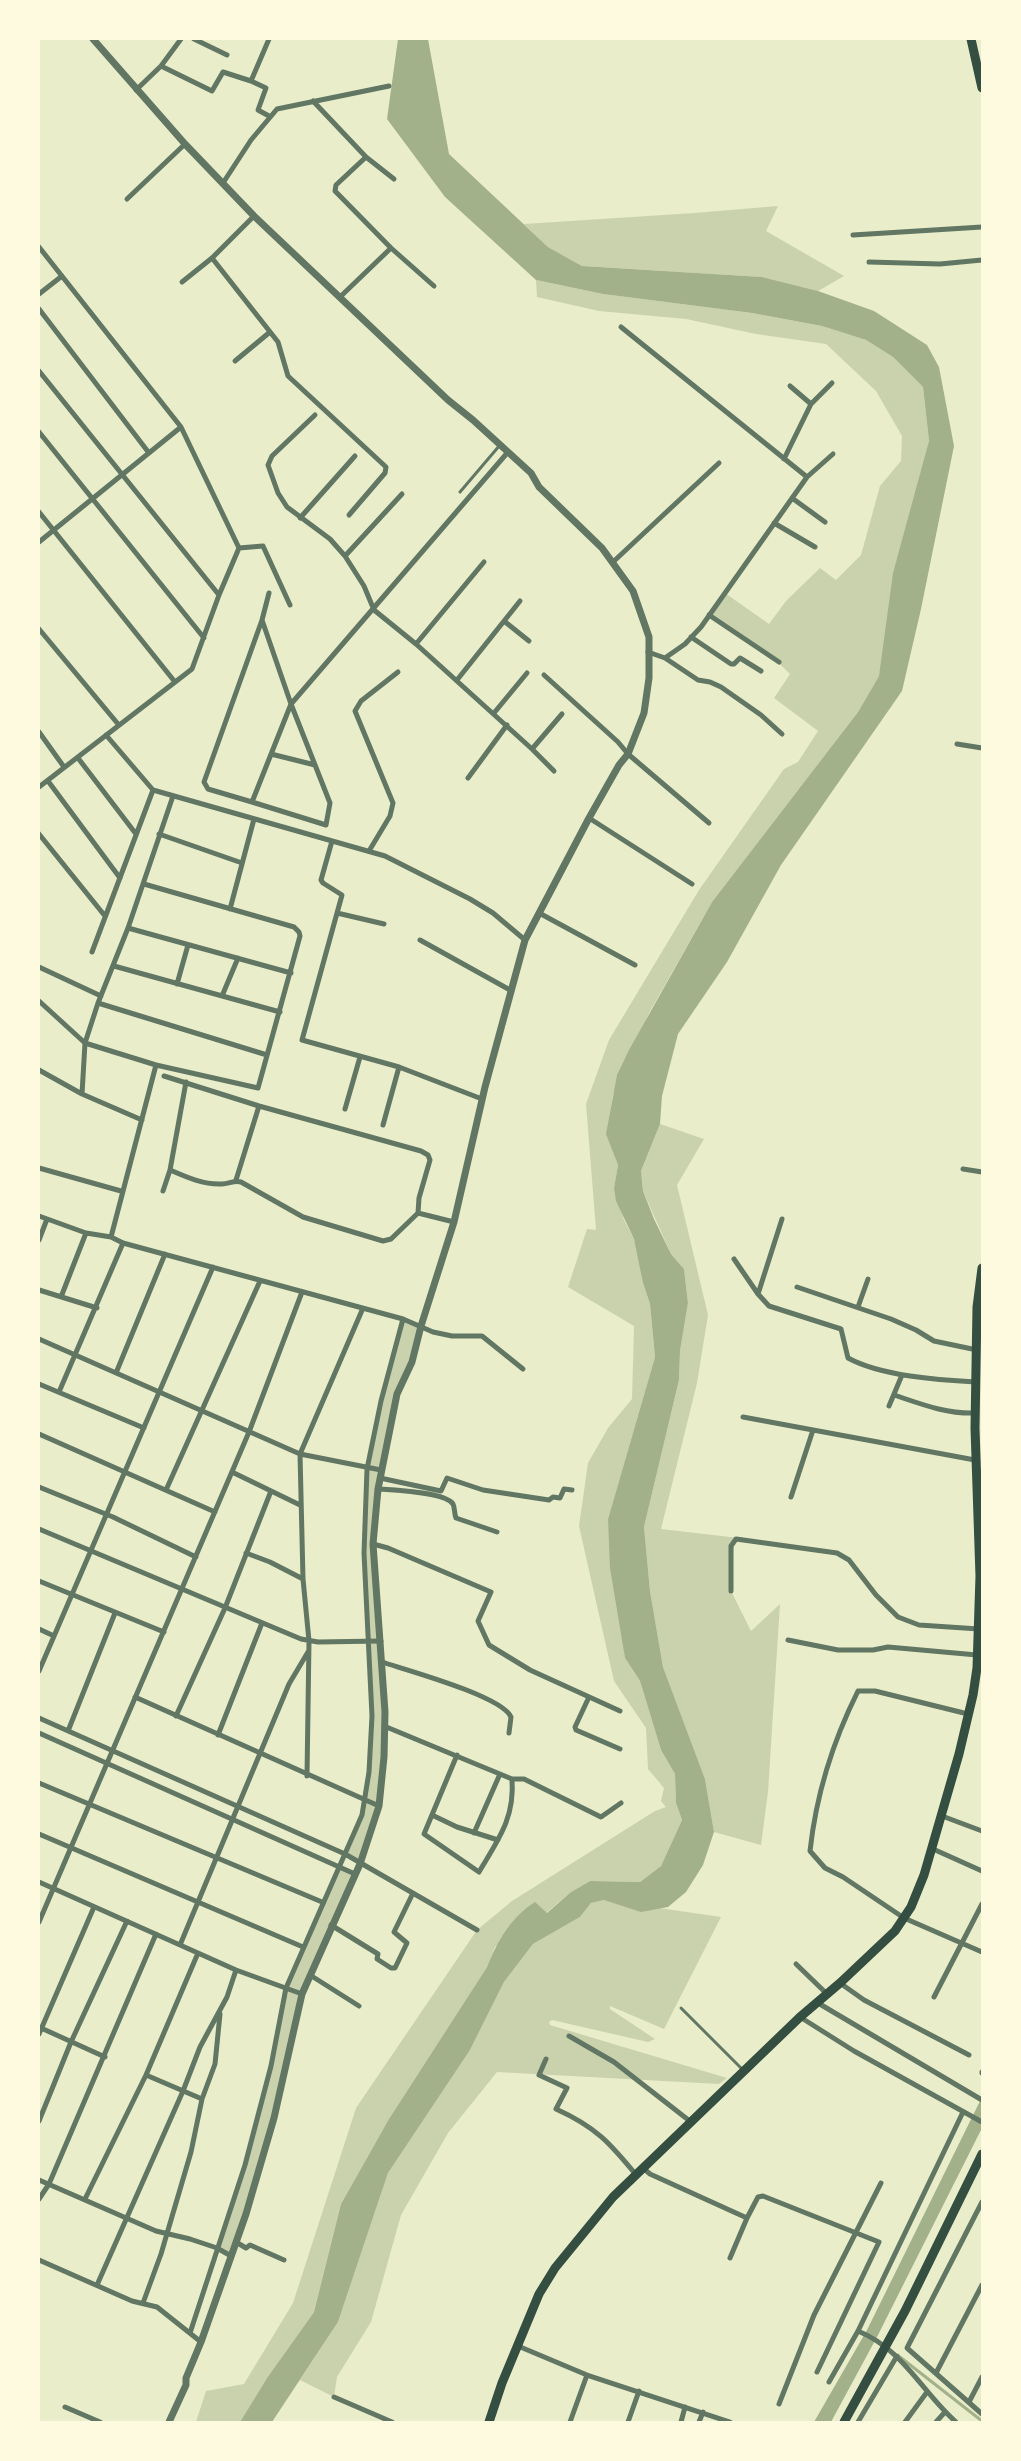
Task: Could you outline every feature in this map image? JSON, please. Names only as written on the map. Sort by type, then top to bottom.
[{"type":"main road","points":[[971,39],[982,88]]},
{"type":"main road","points":[[489,2422],[502,2383],[539,2294],[555,2268],[605,2206],[800,2017],[880,1947],[904,1918],[924,1875],[942,1816],[973,1695],[981,1576],[979,1492],[975,1460],[978,1428],[975,1413],[977,1306],[982,1268]]},
{"type":"main road","points":[[844,2422],[982,2154]]},
{"type":"street","points":[[93,39],[185,144],[254,216],[448,400],[531,473],[539,487],[589,534],[613,562],[638,600],[649,637],[647,703],[628,754],[619,765],[589,818],[541,914],[525,940],[510,990],[454,1222],[412,1362],[397,1394],[380,1474],[373,1544],[381,1641],[384,1726],[384,1757],[379,1806],[360,1864],[302,1994],[267,2145],[236,2242],[186,2378],[186,2385],[169,2422]]},
{"type":"street","points":[[136,90],[161,66],[181,39]]},
{"type":"street","points":[[194,39],[227,55]]},
{"type":"street","points":[[251,81],[268,39]]},
{"type":"street","points":[[161,66],[212,91],[223,72],[251,81],[266,88],[258,111],[269,116]]},
{"type":"street","points":[[223,183],[269,116],[280,107],[389,86]]},
{"type":"street","points":[[313,101],[366,157],[394,179]]},
{"type":"street","points":[[127,198],[185,144]]},
{"type":"street","points":[[366,157],[336,185],[335,192],[391,248],[434,286]]},
{"type":"street","points":[[182,282],[212,258],[254,216]]},
{"type":"street","points":[[853,235],[982,227]]},
{"type":"street","points":[[39,247],[181,427],[239,548],[219,595],[193,668],[39,787]]},
{"type":"street","points":[[340,297],[391,248]]},
{"type":"street","points":[[212,258],[280,347],[288,376],[387,469],[349,514]]},
{"type":"street","points":[[869,262],[940,264],[982,260]]},
{"type":"street","points":[[39,294],[62,276]]},
{"type":"street","points":[[39,309],[149,453]]},
{"type":"street","points":[[621,327],[807,477]]},
{"type":"street","points":[[235,361],[270,332]]},
{"type":"street","points":[[39,371],[219,595]]},
{"type":"street","points":[[784,459],[811,404],[832,383]]},
{"type":"street","points":[[790,386],[811,404]]},
{"type":"street","points":[[315,415],[272,456],[268,465],[283,502],[300,518],[330,539],[345,556],[364,586],[374,610],[507,724],[554,771]]},
{"type":"street","points":[[39,542],[181,427]]},
{"type":"street","points":[[39,432],[204,638]]},
{"type":"street","points":[[252,802],[291,704],[508,452]]},
{"type":"street","points":[[665,658],[691,637],[807,477],[833,454]]},
{"type":"street","points":[[300,518],[355,456]]},
{"type":"street","points":[[613,562],[719,463]]},
{"type":"street","points":[[345,556],[402,494]]},
{"type":"street","points":[[792,498],[825,522]]},
{"type":"street","points":[[39,512],[175,682]]},
{"type":"street","points":[[774,523],[815,547]]},
{"type":"street","points":[[239,548],[265,547],[290,605]]},
{"type":"street","points":[[416,644],[484,562]]},
{"type":"street","points":[[262,620],[291,704],[330,802],[326,825],[208,789],[204,782],[262,620],[269,593]]},
{"type":"street","points":[[457,680],[520,601]]},
{"type":"street","points":[[709,615],[778,662]]},
{"type":"street","points":[[504,621],[529,641]]},
{"type":"street","points":[[39,629],[118,724]]},
{"type":"street","points":[[691,637],[731,664],[740,658],[761,671]]},
{"type":"street","points":[[648,652],[665,658],[698,680],[710,681],[721,687],[761,715],[782,734]]},
{"type":"street","points":[[369,851],[390,816],[393,803],[355,711],[361,701],[398,672]]},
{"type":"street","points":[[494,713],[527,674]]},
{"type":"street","points":[[544,675],[618,742],[628,754],[709,823]]},
{"type":"street","points":[[532,749],[562,714]]},
{"type":"street","points":[[468,778],[507,724]]},
{"type":"street","points":[[39,732],[64,767]]},
{"type":"street","points":[[106,735],[153,790],[369,851],[401,863],[470,899],[525,940]]},
{"type":"street","points":[[957,744],[982,748]]},
{"type":"street","points":[[271,754],[315,765]]},
{"type":"street","points":[[78,758],[136,834]]},
{"type":"street","points":[[48,781],[120,878]]},
{"type":"street","points":[[92,952],[153,790]]},
{"type":"street","points":[[82,1094],[85,1043],[144,884],[173,796]]},
{"type":"street","points":[[589,818],[692,884]]},
{"type":"street","points":[[230,909],[254,819]]},
{"type":"street","points":[[39,834],[105,916]]},
{"type":"street","points":[[159,834],[242,863]]},
{"type":"street","points":[[332,841],[321,880],[342,895],[302,1040],[399,1067],[483,1099]]},
{"type":"street","points":[[39,1001],[85,1043],[156,1065],[256,1089],[258,1087],[291,973],[300,936],[297,929],[144,884]]},
{"type":"street","points":[[337,913],[384,924]]},
{"type":"street","points":[[541,914],[635,965]]},
{"type":"street","points":[[128,928],[291,973]]},
{"type":"street","points":[[420,940],[510,990]]},
{"type":"street","points":[[177,984],[188,945]]},
{"type":"street","points":[[222,996],[238,958]]},
{"type":"street","points":[[114,966],[280,1012]]},
{"type":"street","points":[[39,967],[101,996]]},
{"type":"street","points":[[98,1004],[267,1055]]},
{"type":"street","points":[[345,1109],[360,1057]]},
{"type":"street","points":[[111,1237],[156,1065]]},
{"type":"street","points":[[383,1125],[399,1067]]},
{"type":"street","points":[[39,1070],[82,1094],[142,1120]]},
{"type":"street","points":[[164,1076],[259,1106],[421,1151],[428,1155],[430,1160],[419,1198],[418,1213],[391,1239],[383,1241],[303,1217],[251,1186],[236,1180],[222,1184],[205,1182],[170,1170]]},
{"type":"street","points":[[162,1191],[170,1170],[186,1082]]},
{"type":"street","points":[[236,1180],[259,1106]]},
{"type":"street","points":[[39,1168],[122,1191]]},
{"type":"street","points":[[963,1169],[982,1172]]},
{"type":"street","points":[[418,1213],[454,1222]]},
{"type":"street","points":[[39,1216],[86,1233],[111,1237],[123,1243],[403,1319],[433,1332],[452,1336],[482,1336],[523,1369]]},
{"type":"street","points":[[39,1240],[47,1219]]},
{"type":"street","points":[[758,1294],[782,1219]]},
{"type":"street","points":[[61,1297],[86,1233]]},
{"type":"street","points":[[59,1392],[123,1243]]},
{"type":"street","points":[[116,1373],[165,1254]]},
{"type":"street","points":[[734,1259],[758,1294],[770,1306],[841,1329],[848,1358],[902,1375],[976,1382]]},
{"type":"street","points":[[39,1671],[213,1267]]},
{"type":"street","points":[[858,1307],[868,1279]]},
{"type":"street","points":[[166,1490],[260,1281]]},
{"type":"street","points":[[797,1287],[904,1324],[934,1341],[977,1350]]},
{"type":"street","points":[[39,1290],[96,1308]]},
{"type":"street","points":[[39,1922],[249,1432],[303,1292]]},
{"type":"street","points":[[307,1776],[309,1641],[303,1579],[300,1454],[363,1308]]},
{"type":"street","points":[[190,2334],[258,2119],[286,1989],[322,1902],[362,1815],[369,1772],[371,1727],[364,1553],[366,1469],[403,1319]]},
{"type":"street","points":[[39,1339],[159,1394],[300,1454],[366,1469],[441,1491],[447,1478],[483,1490],[549,1500],[553,1497],[560,1498],[564,1489],[572,1490]]},
{"type":"street","points":[[889,1406],[902,1375]]},
{"type":"street","points":[[39,1384],[144,1428]]},
{"type":"street","points":[[894,1395],[933,1408],[961,1414],[975,1413]]},
{"type":"street","points":[[743,1417],[975,1460]]},
{"type":"street","points":[[790,1497],[813,1430]]},
{"type":"street","points":[[39,1434],[215,1512]]},
{"type":"street","points":[[232,1472],[300,1505]]},
{"type":"street","points":[[39,1487],[196,1557]]},
{"type":"street","points":[[378,1489],[407,1491],[449,1500],[454,1507],[456,1518],[497,1532]]},
{"type":"street","points":[[176,1716],[225,1608],[271,1491]]},
{"type":"street","points":[[39,1529],[309,1641],[381,1641]]},
{"type":"street","points":[[731,1591],[731,1546],[736,1539],[827,1551],[837,1553],[849,1560],[876,1595],[898,1617],[919,1625],[979,1629]]},
{"type":"street","points":[[373,1544],[388,1548],[491,1592],[478,1621],[489,1645],[530,1670],[620,1711]]},
{"type":"street","points":[[246,1553],[303,1579]]},
{"type":"street","points":[[39,1581],[164,1632]]},
{"type":"street","points":[[68,1731],[116,1613]]},
{"type":"street","points":[[218,1735],[262,1623]]},
{"type":"street","points":[[39,1629],[54,1636]]},
{"type":"street","points":[[788,1640],[838,1650],[873,1650],[888,1647],[976,1655]]},
{"type":"street","points":[[180,1945],[295,1672],[309,1651]]},
{"type":"street","points":[[382,1662],[465,1690],[504,1708],[511,1717],[509,1733]]},
{"type":"street","points":[[968,1714],[875,1691],[860,1690],[835,1744],[811,1839],[811,1854],[825,1868],[843,1877],[904,1918],[982,1952]]},
{"type":"street","points":[[135,1697],[307,1776],[379,1806]]},
{"type":"street","points":[[589,1697],[575,1727],[576,1730],[620,1749]]},
{"type":"street","points":[[39,1719],[345,1854],[477,1930]]},
{"type":"street","points":[[384,1726],[512,1779],[524,1779],[601,1817],[621,1803]]},
{"type":"street","points":[[39,1732],[355,1874]]},
{"type":"street","points":[[457,1755],[424,1834],[478,1872],[498,1840],[511,1811],[512,1779]]},
{"type":"street","points":[[474,1833],[500,1774]]},
{"type":"street","points":[[39,1783],[322,1902]]},
{"type":"street","points":[[432,1815],[474,1833],[498,1840]]},
{"type":"street","points":[[942,1816],[982,1831]]},
{"type":"street","points":[[39,1834],[303,1947]]},
{"type":"street","points":[[933,1848],[982,1871]]},
{"type":"street","points":[[39,1882],[236,1970],[302,1994]]},
{"type":"street","points":[[331,1925],[372,1948],[378,1954],[377,1959],[395,1968],[407,1943],[394,1932],[413,1893]]},
{"type":"street","points":[[934,1997],[982,1904]]},
{"type":"street","points":[[94,1907],[40,2030],[105,2057]]},
{"type":"street","points":[[39,2121],[71,2042],[127,1921]]},
{"type":"street","points":[[39,2199],[49,2184],[156,1934]]},
{"type":"street","points":[[85,2199],[146,2075],[198,1953]]},
{"type":"street","points":[[796,1964],[827,1994]]},
{"type":"street","points":[[97,2285],[183,2091],[200,2047],[220,2013],[236,1970]]},
{"type":"street","points":[[310,1975],[359,2006]]},
{"type":"street","points":[[840,1983],[864,2000],[969,2055]]},
{"type":"street","points":[[818,2003],[980,2098]]},
{"type":"street","points":[[143,2303],[191,2152],[202,2099],[215,2064],[220,2013]]},
{"type":"street","points":[[800,2017],[854,2051],[982,2122]]},
{"type":"street","points":[[568,2036],[614,2062],[691,2122]]},
{"type":"street","points":[[546,2059],[539,2074],[567,2088],[556,2109],[585,2122],[640,2172],[650,2174],[747,2218]]},
{"type":"street","points":[[146,2075],[202,2099]]},
{"type":"street","points":[[829,2382],[861,2332],[966,2113]]},
{"type":"street","points":[[39,2180],[166,2234],[217,2248],[231,2256]]},
{"type":"street","points":[[779,2403],[814,2315],[881,2183]]},
{"type":"street","points":[[730,2258],[758,2197],[763,2196],[877,2241],[879,2246],[858,2282],[817,2372]]},
{"type":"street","points":[[982,2202],[907,2345],[908,2350],[982,2414]]},
{"type":"street","points":[[236,2242],[246,2247],[250,2245],[284,2260]]},
{"type":"street","points":[[39,2260],[132,2301],[162,2309],[201,2342]]},
{"type":"street","points":[[936,2373],[982,2285]]},
{"type":"street","points":[[861,2332],[883,2345],[915,2373],[927,2392],[956,2422]]},
{"type":"street","points":[[518,2346],[587,2375],[730,2422]]},
{"type":"street","points":[[858,2422],[897,2356]]},
{"type":"street","points":[[570,2422],[587,2375]]},
{"type":"street","points":[[969,2402],[982,2377]]},
{"type":"street","points":[[628,2422],[639,2391]]},
{"type":"street","points":[[905,2422],[927,2392]]},
{"type":"street","points":[[334,2397],[392,2422]]},
{"type":"street","points":[[65,2407],[100,2422]]},
{"type":"street","points":[[681,2422],[685,2407]]},
{"type":"street","points":[[699,2422],[703,2412]]},
{"type":"street","points":[[936,2422],[945,2412]]},
{"type":"lane","points":[[460,492],[500,444]]},
{"type":"lane","points":[[681,2008],[744,2072]]},
{"type":"shaded area","points":[[398,39],[428,39],[449,154],[548,247],[582,266],[762,277],[818,291],[874,311],[927,345],[939,367],[954,446],[902,691],[781,865],[727,962],[678,1034],[662,1096],[660,1124],[641,1171],[643,1191],[654,1219],[671,1254],[684,1269],[688,1303],[680,1351],[679,1380],[644,1527],[650,1591],[663,1667],[705,1779],[714,1832],[703,1865],[686,1892],[668,1907],[641,1912],[604,1900],[591,1903],[580,1917],[533,1944],[504,1982],[470,2050],[388,2173],[338,2322],[272,2422],[240,2422],[267,2378],[314,2312],[341,2204],[389,2119],[487,1967],[506,1931],[526,1908],[535,1902],[547,1913],[571,1892],[590,1881],[640,1882],[661,1866],[682,1820],[676,1803],[675,1774],[661,1750],[640,1681],[625,1658],[610,1568],[608,1519],[655,1357],[650,1304],[634,1239],[616,1201],[614,1188],[618,1165],[606,1134],[617,1075],[712,902],[858,712],[879,676],[893,573],[929,441],[923,387],[893,357],[866,340],[822,326],[752,313],[603,294],[536,280],[445,197],[387,119]]},
{"type":"shaded area","points":[[778,206],[766,231],[844,276],[818,291],[762,277],[582,266],[548,247],[524,224],[694,213]]},
{"type":"shaded area","points":[[536,280],[603,294],[752,313],[822,326],[866,340],[893,357],[923,387],[929,441],[879,676],[858,712],[712,902],[649,1013],[613,1094],[607,1134],[618,1165],[614,1188],[640,1260],[643,1283],[650,1304],[655,1357],[608,1519],[625,1658],[640,1681],[661,1750],[675,1774],[676,1803],[682,1820],[661,1866],[640,1882],[590,1881],[571,1892],[546,1913],[495,1947],[487,1967],[391,2116],[341,2204],[314,2312],[267,2378],[240,2422],[196,2422],[206,2391],[244,2384],[293,2303],[356,2108],[477,1930],[512,1901],[655,1811],[666,1807],[661,1801],[664,1788],[648,1769],[646,1728],[614,1681],[579,1526],[588,1463],[608,1428],[632,1399],[634,1326],[568,1287],[587,1229],[596,1230],[586,1104],[609,1040],[699,890],[784,769],[798,762],[818,731],[774,698],[790,674],[778,662],[709,615],[725,593],[769,624],[786,601],[820,568],[836,580],[861,555],[880,486],[901,461],[902,436],[876,391],[826,344],[756,334],[686,319],[599,311],[537,297]]},
{"type":"shaded area","points":[[660,1124],[704,1139],[677,1185],[708,1315],[697,1383],[661,1529],[739,1538],[734,1540],[731,1591],[751,1631],[780,1604],[768,1792],[761,1845],[714,1832],[705,1779],[663,1667],[650,1591],[644,1527],[679,1380],[680,1351],[688,1303],[684,1269],[671,1254],[643,1191],[641,1171]]},
{"type":"shaded area","points":[[403,1319],[421,1326],[412,1362],[397,1394],[381,1470],[373,1544],[385,1712],[379,1806],[363,1799],[367,1790],[372,1716],[364,1552],[367,1469]]},
{"type":"shaded area","points":[[364,1802],[378,1807],[359,1862],[346,1854]]},
{"type":"shaded area","points":[[339,1866],[355,1874],[310,1975],[281,2085],[231,2256],[217,2248],[257,2122],[286,1988]]},
{"type":"shaded area","points":[[604,1900],[721,1917],[664,2029],[610,2006],[610,2009],[655,2039],[648,2042],[552,2020],[549,2022],[550,2025],[727,2078],[719,2084],[497,2072],[448,2133],[401,2215],[371,2322],[337,2377],[334,2397],[300,2380],[338,2322],[388,2173],[470,2050],[504,1982],[533,1944],[580,1917],[591,1903]]},
{"type":"shaded area","points":[[982,2097],[982,2128],[878,2335],[831,2422],[814,2422],[867,2330]]},
{"type":"waterway","points":[[900,2357],[982,2421]]}]
